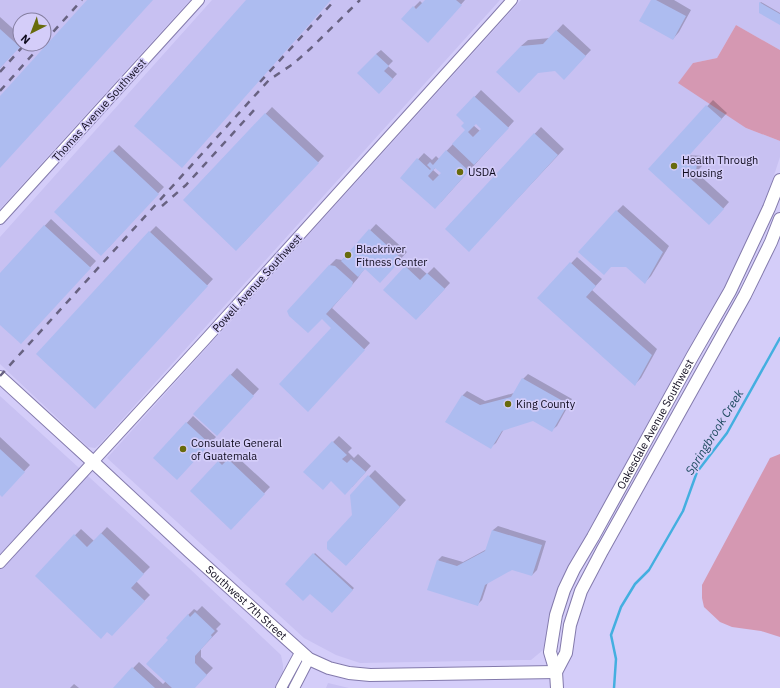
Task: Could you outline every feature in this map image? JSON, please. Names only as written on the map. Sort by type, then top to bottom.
[{"type":"street","name":"Thomas Avenue Southwest","points":[[0,220],[198,0]]},
{"type":"street","name":"Powell Avenue Southwest","points":[[0,563],[242,299],[512,0]]},
{"type":"street","name":"Oakesdale Avenue Southwest","points":[[557,688],[556,672],[550,652],[556,615],[564,590],[574,569],[730,291],[769,208],[780,180]]},
{"type":"street","points":[[730,291],[742,285],[774,220],[780,212]]},
{"type":"street","name":"Oakesdale Avenue Southwest","points":[[556,672],[566,653],[570,625],[581,591],[745,295],[780,219]]},
{"type":"street","name":"Southwest 7th Street","points":[[0,377],[207,568],[305,655],[329,668],[349,673],[370,675],[556,672]]},
{"type":"street","points":[[615,528],[617,513],[651,450],[652,429]]},
{"type":"street","points":[[281,688],[305,655]]},
{"type":"street","points":[[294,688],[305,655]]},
{"type":"shaded area","points":[[0,0],[190,0],[0,209]]},
{"type":"shaded area","points":[[212,0],[500,0],[100,444],[95,448],[88,447],[0,364],[0,237]]},
{"type":"shaded area","points":[[521,0],[780,0],[780,50],[736,25],[717,58],[693,63],[746,128],[780,141],[780,157],[752,242],[567,573],[543,650],[531,660],[360,663],[336,655],[304,638],[107,458]]},
{"type":"shaded area","points":[[736,25],[780,50],[780,141],[746,128],[678,83],[693,63],[717,58]]},
{"type":"shaded area","points":[[0,396],[189,568],[281,655],[283,675],[277,688],[0,688]]},
{"type":"shaded area","points":[[780,454],[780,637],[761,631],[732,627],[720,622],[704,607],[702,585],[770,458]]},
{"type":"shaded area","points":[[328,683],[349,688],[326,688]]},
{"type":"building","points":[[87,0],[153,0],[0,168],[0,96],[40,52],[52,52],[52,39]]},
{"type":"building","points":[[246,0],[331,0],[182,168],[134,126]]},
{"type":"building","points":[[425,0],[456,0],[462,5],[428,43],[401,19],[413,6],[416,9]]},
{"type":"building","points":[[651,0],[656,0],[686,16],[673,40],[639,21]]},
{"type":"building","points":[[759,2],[780,14],[780,25],[759,13]]},
{"type":"building","points":[[0,29],[12,40],[12,52],[15,52],[0,68]]},
{"type":"building","points":[[556,30],[586,56],[564,80],[555,71],[538,73],[519,93],[496,72],[521,46],[543,44]]},
{"type":"building","points":[[376,54],[389,66],[384,71],[393,79],[379,94],[357,73]]},
{"type":"building","points":[[474,96],[509,128],[474,165],[452,144],[465,130],[461,126],[464,123],[456,115]],"holes":[[[476,124],[481,129],[473,137],[468,132]]]},
{"type":"building","name":"Health Through Housing","points":[[706,105],[722,119],[684,161],[697,162],[696,173],[684,173],[724,209],[709,225],[648,169]]},
{"type":"building","points":[[265,113],[319,163],[236,251],[183,200]]},
{"type":"building","points":[[534,133],[558,155],[469,252],[445,229]]},
{"type":"building","points":[[112,150],[159,194],[101,256],[54,212]]},
{"type":"building","points":[[446,150],[469,171],[435,209],[400,178],[417,158],[430,170],[431,169],[427,165],[430,162],[433,165]],"holes":[[[435,168],[441,173],[433,181],[428,176]]]},
{"type":"building","points":[[616,210],[663,252],[645,284],[626,267],[611,267],[604,275],[578,252]]},
{"type":"building","points":[[44,225],[91,268],[21,344],[0,325],[0,273]]},
{"type":"building","points":[[369,229],[402,259],[380,283],[365,269],[358,277],[341,261]]},
{"type":"building","points":[[149,231],[208,286],[95,409],[36,354]]},
{"type":"building","points":[[570,262],[596,286],[586,297],[652,355],[635,386],[537,298]]},
{"type":"building","points":[[329,265],[335,266],[353,282],[352,286],[326,314],[365,350],[308,412],[279,384],[331,328],[322,319],[308,333],[289,316],[287,311]]},
{"type":"building","points":[[405,266],[420,280],[427,273],[445,289],[416,320],[383,290]]},
{"type":"building","points":[[230,374],[254,396],[217,436],[193,414]]},
{"type":"building","points":[[522,378],[568,404],[552,432],[533,421],[502,431],[491,449],[445,422],[462,395],[480,405],[511,397]]},
{"type":"building","points":[[186,422],[210,444],[177,480],[153,458]]},
{"type":"building","points":[[332,441],[347,455],[342,459],[347,463],[351,459],[366,472],[345,495],[331,481],[323,490],[303,472]]},
{"type":"building","points":[[0,449],[25,472],[2,497],[0,495]]},
{"type":"building","points":[[228,459],[265,494],[231,530],[190,491],[218,461],[222,465]]},
{"type":"building","points":[[368,475],[400,507],[346,566],[327,549],[327,542],[352,515],[350,495]]},
{"type":"building","points":[[492,530],[542,545],[532,576],[512,570],[485,585],[478,606],[427,590],[437,560],[457,566],[485,551]]},
{"type":"building","points":[[101,533],[144,574],[131,588],[145,601],[112,636],[107,632],[101,639],[35,576],[74,534],[87,547]]},
{"type":"building","points":[[313,553],[353,590],[332,613],[310,594],[303,601],[285,584]]},
{"type":"building","points":[[195,612],[215,631],[211,635],[212,637],[195,656],[195,663],[207,675],[195,688],[172,688],[146,664],[168,640],[166,638],[188,614],[190,617]]},
{"type":"building","points":[[132,667],[155,688],[113,688]]},
{"type":"waterway","name":"Springbrook Creek","points":[[614,688],[616,659],[611,635],[621,607],[635,584],[649,570],[683,511],[697,472],[727,433],[780,338]]},
{"type":"railway","points":[[52,33],[82,0]]},
{"type":"railway","points":[[260,82],[335,0]]},
{"type":"railway","points":[[0,376],[269,80],[293,64],[360,0]]},
{"type":"railway","points":[[0,72],[18,52]]},
{"type":"railway","points":[[0,91],[35,52]]},
{"type":"railway","points":[[162,206],[186,185],[255,109]]},
{"type":"place","name":"Health Through Housing","points":[[674,166]]},
{"type":"place","name":"USDA","points":[[460,172]]},
{"type":"place","name":"Blackriver Fitness Center","points":[[348,255]]},
{"type":"place","name":"King County","points":[[508,404]]},
{"type":"place","name":"Consulate General of Guatemala","points":[[183,449]]}]
